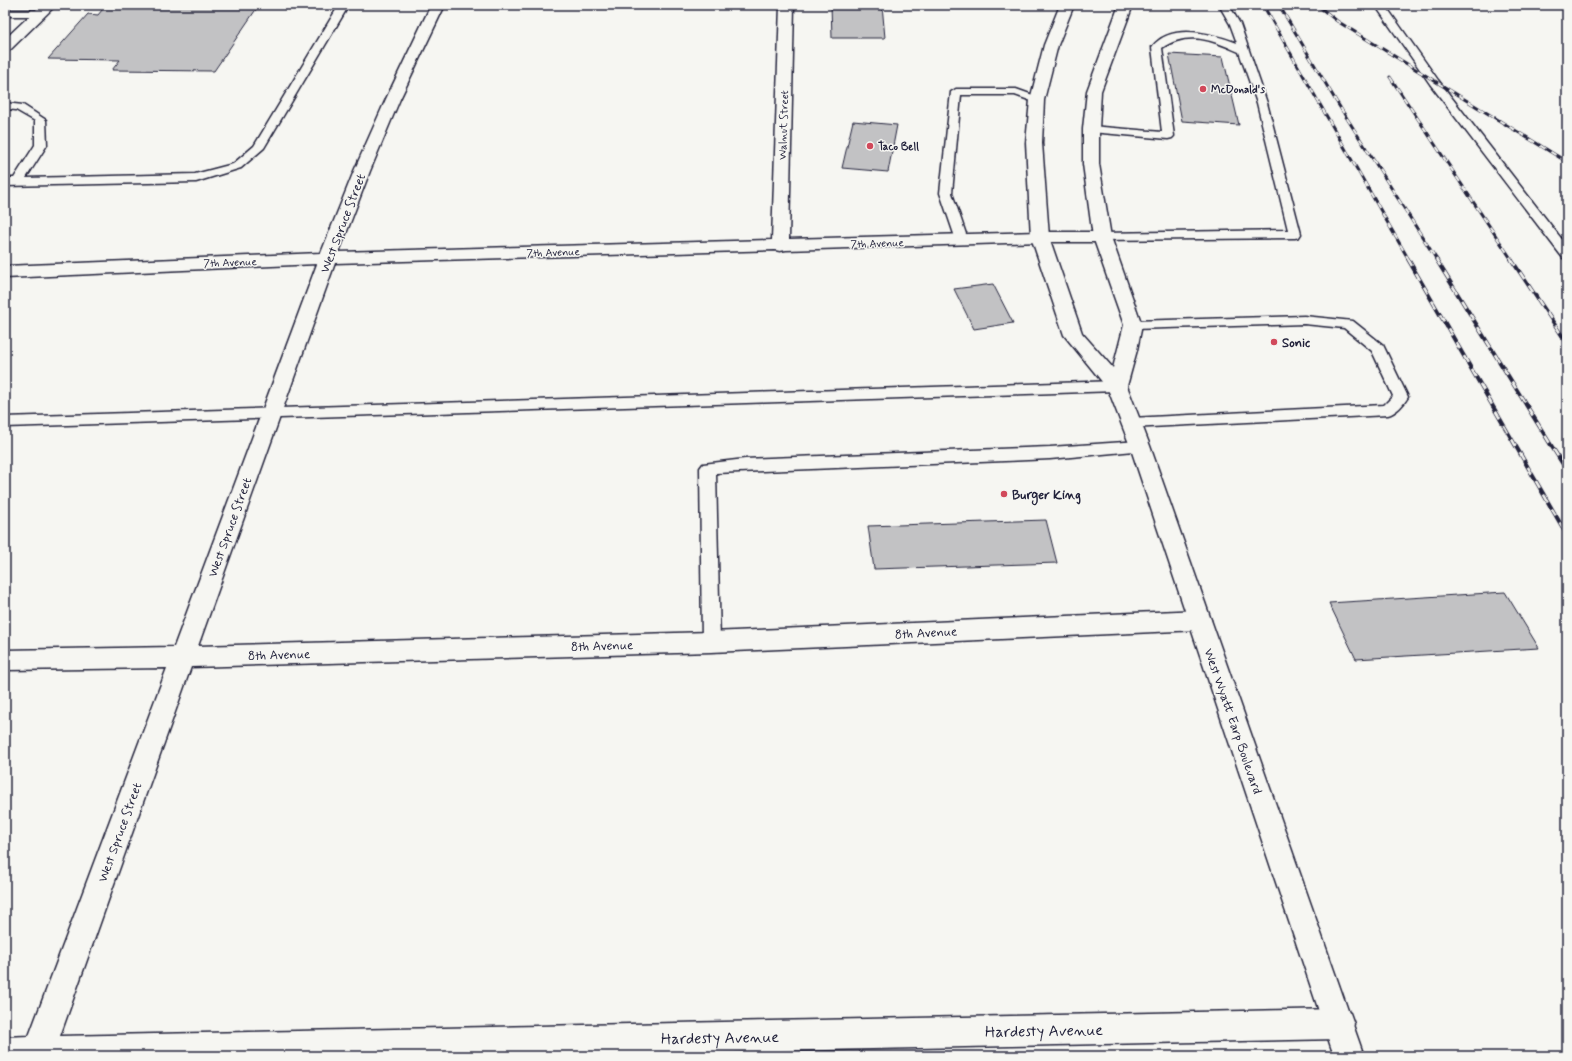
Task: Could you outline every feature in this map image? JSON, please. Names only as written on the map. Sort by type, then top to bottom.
[{"type":"street","name":"West Spruce Street","points":[[38,1053],[270,412],[328,258],[362,171],[393,99],[438,5]]},
{"type":"street","name":"Walnut Street","points":[[780,246],[787,5]]},
{"type":"street","name":"West Wyatt Earp Boulevard","points":[[1067,5],[1051,45],[1036,100],[1035,158],[1040,237],[1073,335],[1117,386],[1140,446],[1349,1056]]},
{"type":"street","points":[[1117,386],[1128,350],[1133,325],[1102,237],[1091,164],[1091,129],[1094,91],[1126,5]]},
{"type":"street","points":[[5,47],[45,9]]},
{"type":"street","name":"7th Avenue","points":[[5,272],[328,258],[780,246],[1040,237],[1102,237]]},
{"type":"street","name":"8th Avenue","points":[[5,660],[182,657],[711,642],[1200,620]]},
{"type":"street","name":"Hardesty Avenue","points":[[5,1052],[38,1053],[1339,1024]]},
{"type":"lane","points":[[5,182],[196,178],[237,166],[258,148],[344,5]]},
{"type":"lane","points":[[1102,237],[1295,234],[1262,103],[1235,24],[1224,5]]},
{"type":"lane","points":[[1380,5],[1434,82],[1567,255]]},
{"type":"lane","points":[[5,12],[45,9]]},
{"type":"lane","points":[[1091,129],[1168,136],[1157,47],[1166,39],[1186,35],[1201,36],[1221,40],[1244,50]]},
{"type":"lane","points":[[962,240],[946,193],[956,92],[1016,92],[1036,100]]},
{"type":"lane","points":[[5,106],[19,107],[40,120],[41,145],[18,182]]},
{"type":"lane","points":[[1131,423],[1388,410],[1401,397],[1378,348],[1348,324],[1304,320],[1133,325]]},
{"type":"lane","points":[[5,422],[270,412],[1117,386]]},
{"type":"lane","points":[[711,642],[708,468],[745,465],[1042,453],[1140,446]]},
{"type":"building","points":[[106,5],[259,5],[214,71],[112,70],[120,60],[48,59],[88,14],[98,15]]},
{"type":"building","points":[[831,5],[882,5],[885,38],[832,38]]},
{"type":"building","name":"McDonald's","points":[[1169,54],[1223,57],[1239,125],[1182,121]]},
{"type":"building","name":"Taco Bell","points":[[853,121],[897,125],[888,172],[842,168]]},
{"type":"building","points":[[993,284],[1013,323],[974,329],[954,289]]},
{"type":"building","points":[[1046,520],[1057,563],[874,569],[868,526]]},
{"type":"building","points":[[1505,592],[1539,648],[1356,659],[1329,603]]},
{"type":"railway","points":[[1263,5],[1409,260]]},
{"type":"railway","points":[[1279,5],[1336,101],[1437,260]]},
{"type":"railway","points":[[1317,5],[1337,21],[1567,162]]},
{"type":"railway","points":[[1390,77],[1512,260]]},
{"type":"railway","points":[[1408,259],[1567,535]]},
{"type":"railway","points":[[1436,259],[1567,471]]},
{"type":"railway","points":[[1511,259],[1567,343]]},
{"type":"place","name":"McDonald's","points":[[1203,89]]},
{"type":"place","name":"Taco Bell","points":[[870,146]]},
{"type":"place","name":"Sonic","points":[[1274,342]]},
{"type":"place","name":"Burger King","points":[[1004,494]]}]
